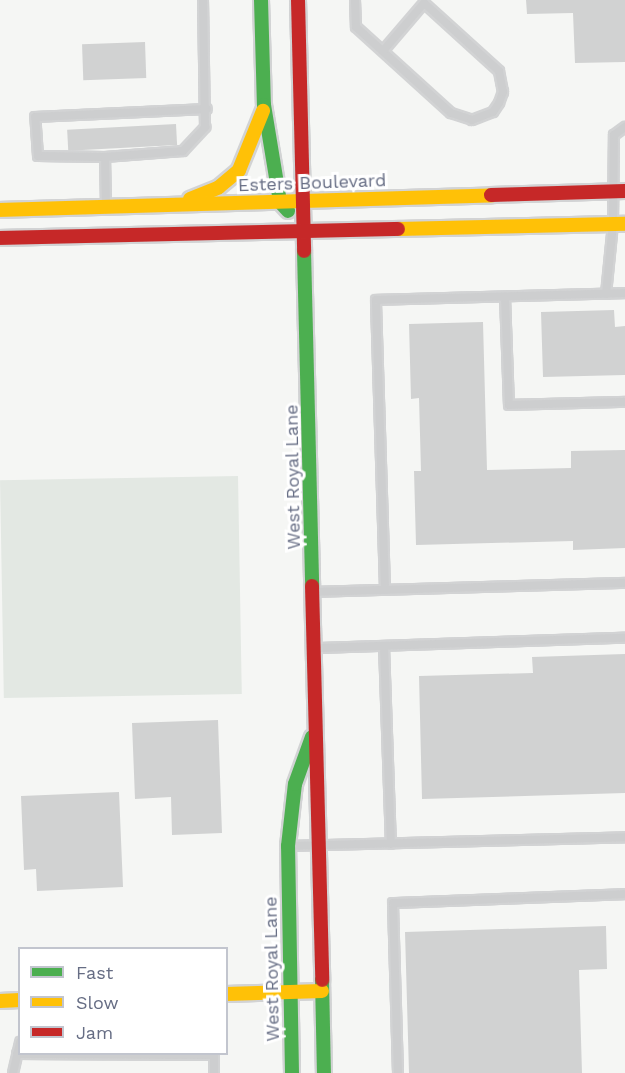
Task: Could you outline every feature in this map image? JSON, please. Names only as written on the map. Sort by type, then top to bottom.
[{"type":"main road","points":[[261,0],[264,105],[280,202],[305,229]]},
{"type":"main road","name":"West Royal Lane","points":[[298,0],[305,201],[324,1073]]},
{"type":"main road","points":[[169,205],[205,194],[239,170],[253,143],[264,105]]},
{"type":"main road","name":"Esters Boulevard","points":[[0,210],[619,191]]},
{"type":"main road","points":[[0,238],[305,229],[619,224]]},
{"type":"main road","name":"West Royal Lane","points":[[292,1073],[288,846],[295,784],[316,725]]},
{"type":"main road","points":[[228,994],[322,991]]},
{"type":"main road","points":[[0,1000],[18,1000]]},
{"type":"lane","points":[[203,0],[207,109],[205,127],[195,142],[183,151],[105,157],[38,156],[35,117],[207,109]]},
{"type":"lane","points":[[355,0],[356,27],[383,51],[461,118],[483,117],[499,103],[503,92],[500,71],[424,3],[383,51]]},
{"type":"lane","points":[[606,294],[619,224],[619,191],[614,135],[625,127]]},
{"type":"lane","points":[[105,157],[106,207]]},
{"type":"lane","points":[[385,589],[376,300],[625,293]]},
{"type":"lane","points":[[505,297],[509,405],[625,402]]},
{"type":"lane","points":[[314,592],[625,583]]},
{"type":"lane","points":[[315,648],[625,638]]},
{"type":"lane","points":[[384,646],[391,844]]},
{"type":"lane","points":[[288,846],[625,837]]},
{"type":"lane","points":[[398,1073],[393,903],[625,894]]},
{"type":"lane","points":[[13,1073],[18,1050]]},
{"type":"lane","points":[[213,1055],[214,1073]]},
{"type":"shaded area","points":[[238,476],[242,694],[4,698],[0,480]]},
{"type":"building","points":[[526,0],[625,0],[625,62],[575,63],[573,13],[527,14]]},
{"type":"building","points":[[145,42],[146,78],[83,80],[82,44]]},
{"type":"building","points":[[176,124],[177,145],[68,151],[67,130]]},
{"type":"building","points":[[614,310],[615,327],[625,326],[625,375],[543,377],[541,312]]},
{"type":"building","points":[[483,322],[487,470],[571,468],[571,451],[625,450],[625,548],[573,550],[573,541],[416,545],[414,471],[421,471],[419,398],[411,399],[409,324]]},
{"type":"building","points":[[625,654],[625,793],[422,799],[419,676],[533,673],[532,657]]},
{"type":"building","points":[[218,720],[222,833],[172,835],[171,797],[135,799],[132,723]]},
{"type":"building","points":[[119,792],[123,887],[37,891],[36,869],[24,870],[21,796]]},
{"type":"building","points":[[606,926],[607,969],[579,970],[582,1073],[409,1073],[405,932]]},
{"type":"traffic: fast","points":[[261,0],[264,105],[280,202],[288,211]]},
{"type":"traffic: fast","points":[[304,251],[312,586]]},
{"type":"traffic: fast","points":[[292,1073],[288,846],[295,784],[312,737]]},
{"type":"traffic: fast","points":[[322,980],[324,1073]]},
{"type":"traffic: slow","points":[[190,199],[219,187],[239,170],[263,111]]},
{"type":"traffic: slow","points":[[0,210],[491,195]]},
{"type":"traffic: slow","points":[[398,229],[625,224]]},
{"type":"traffic: slow","points":[[228,994],[322,991]]},
{"type":"traffic: slow","points":[[0,1001],[18,1000]]},
{"type":"traffic: jam","points":[[298,0],[304,251]]},
{"type":"traffic: jam","points":[[491,195],[625,191]]},
{"type":"traffic: jam","points":[[0,238],[398,229]]},
{"type":"traffic: jam","points":[[312,586],[322,980]]}]
